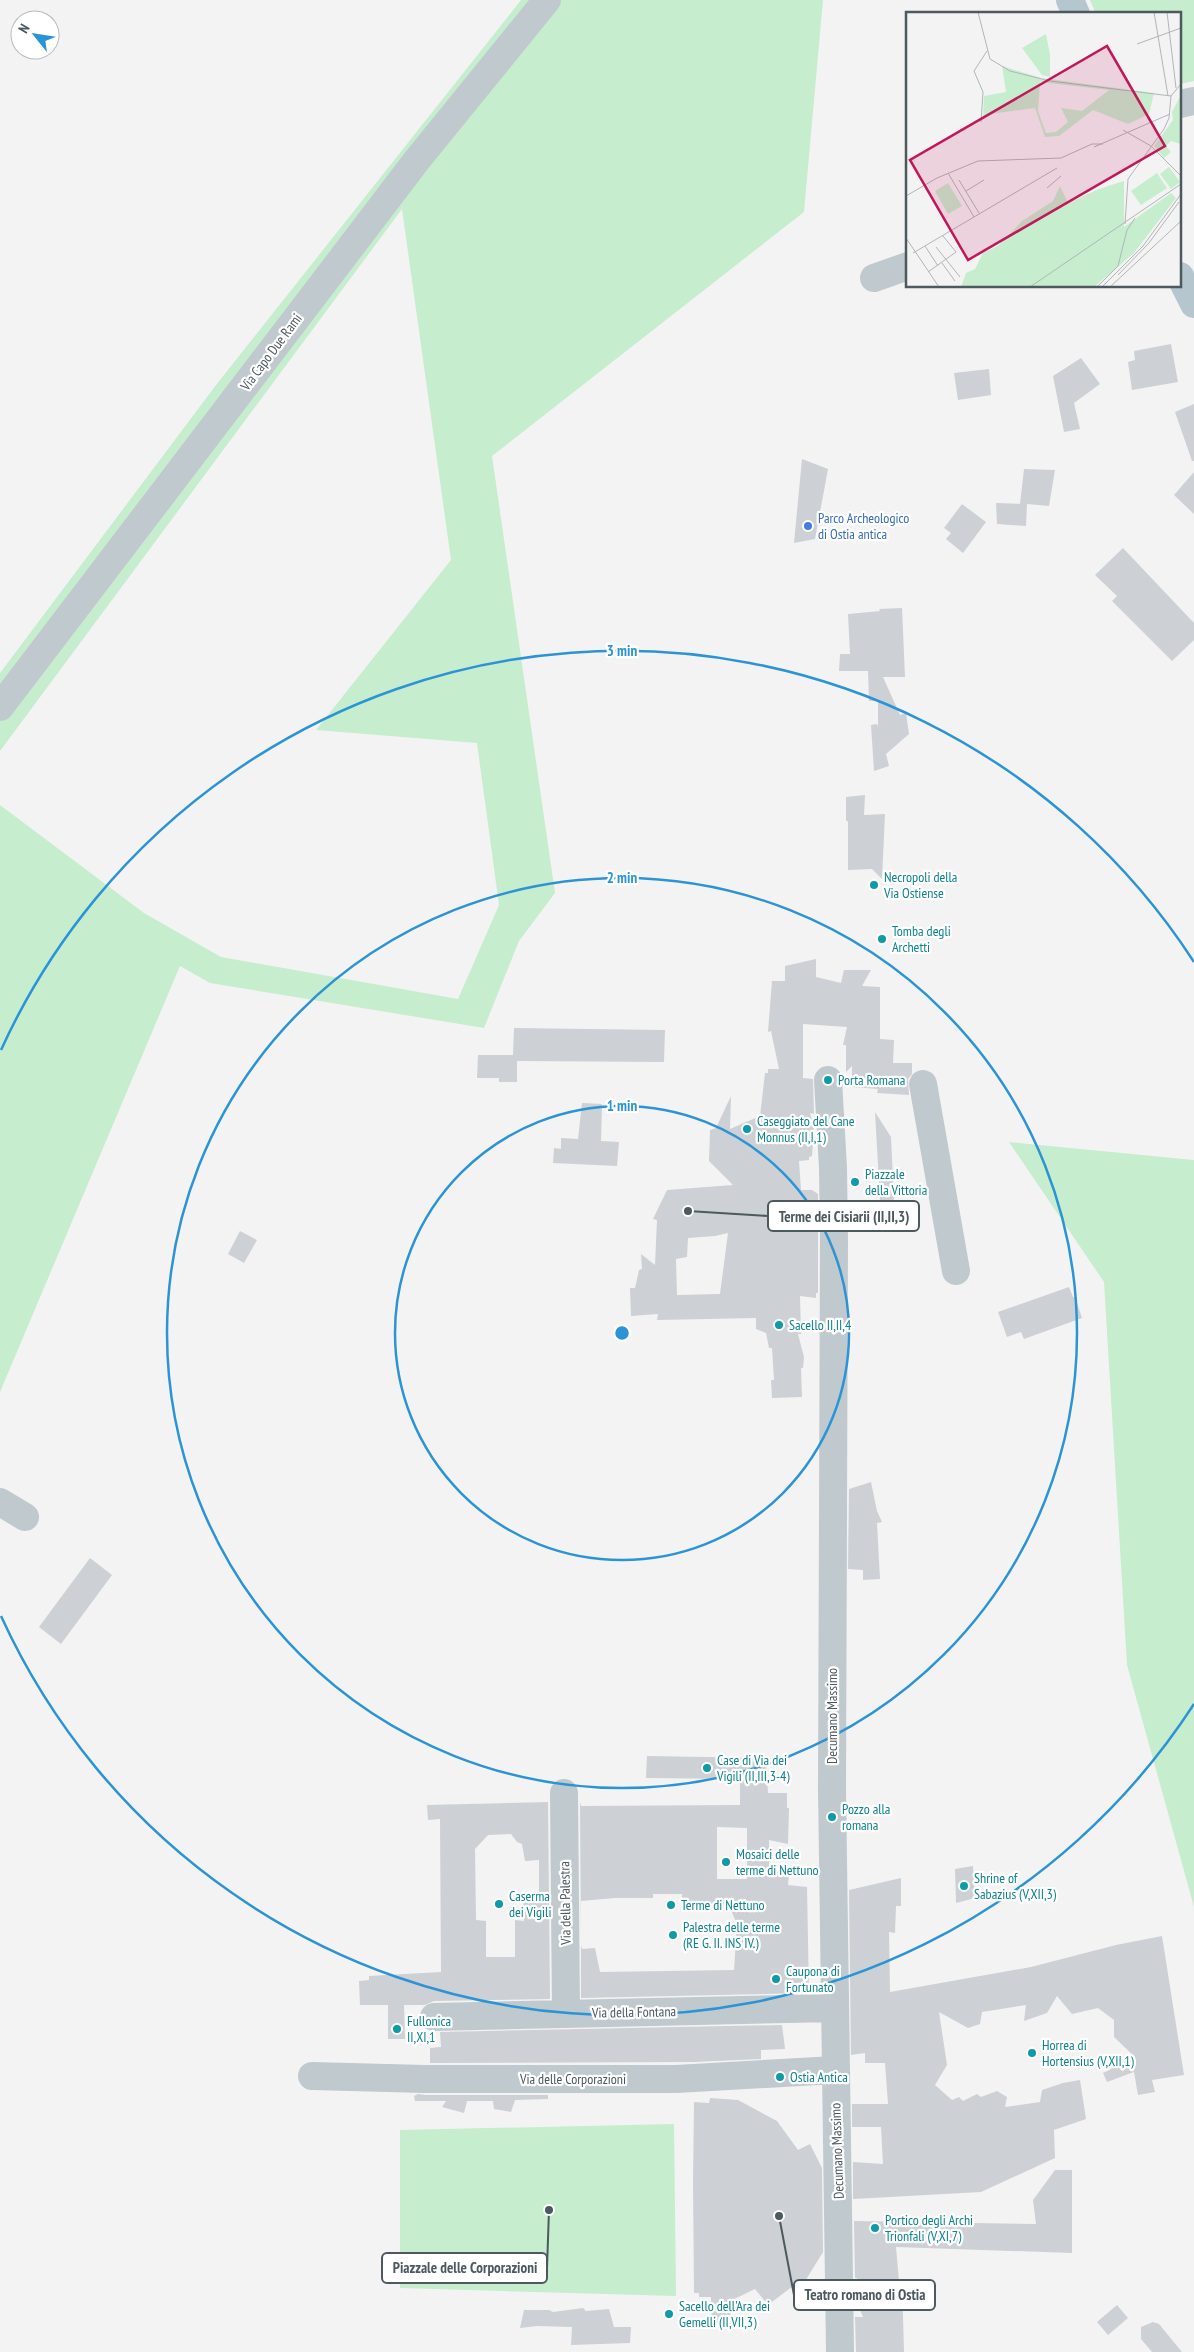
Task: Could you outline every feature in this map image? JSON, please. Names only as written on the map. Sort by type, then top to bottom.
[{"type":"main road","points":[[1070,0],[1075,12]]},
{"type":"main road","points":[[1182,280],[1194,304]]},
{"type":"street","name":"Via Capo Due Rami","points":[[0,707],[417,160],[547,0]]},
{"type":"street","points":[[874,278],[906,267]]},
{"type":"street","name":"Decumano Massimo","points":[[828,1080],[833,1168],[834,1239],[832,1789],[840,2352]]},
{"type":"street","points":[[923,1084],[956,1271]]},
{"type":"street","points":[[0,1502],[24,1517]]},
{"type":"street","name":"Via della Palestra","points":[[564,1793],[566,2014]]},
{"type":"street","name":"Via della Fontana","points":[[434,2017],[834,2008]]},
{"type":"street","name":"Via delle Corporazioni","points":[[312,2076],[424,2079],[676,2079],[835,2070]]},
{"type":"green space","points":[[521,0],[823,0],[804,212],[492,456],[555,893],[519,941],[484,1028],[210,983],[180,966],[0,1392],[0,805],[144,913],[221,957],[458,999],[499,905],[477,743],[316,730],[451,560],[402,209],[0,751],[0,673],[216,385]]},
{"type":"green space","points":[[1090,0],[1194,0],[1194,81],[1182,84],[1182,12],[1095,12]]},
{"type":"green space","points":[[1009,1142],[1194,1160],[1194,1907],[1127,1665],[1104,1282]]},
{"type":"green space","points":[[674,2124],[676,2296],[400,2288],[400,2130]]},
{"type":"building","points":[[1171,344],[1178,382],[1132,390],[1128,362],[1135,360],[1134,351]]},
{"type":"building","points":[[1081,358],[1100,384],[1074,403],[1080,429],[1064,432],[1053,376]]},
{"type":"building","points":[[989,369],[991,395],[958,400],[954,373]]},
{"type":"building","points":[[1194,404],[1194,461],[1192,461],[1175,412]]},
{"type":"building","points":[[802,459],[828,469],[815,539],[794,543]]},
{"type":"building","points":[[1024,469],[1055,470],[1049,506],[1027,504],[1026,526],[997,524],[996,503],[1020,504]]},
{"type":"building","points":[[1194,472],[1194,514],[1174,495]]},
{"type":"building","points":[[962,504],[986,522],[963,553],[946,539],[951,533],[944,528]]},
{"type":"building","points":[[1123,548],[1194,623],[1194,640],[1172,661],[1112,601],[1117,596],[1095,575]]},
{"type":"building","points":[[902,608],[905,677],[883,677],[900,715],[906,713],[909,734],[886,754],[889,766],[874,771],[871,725],[877,724],[878,727],[878,701],[869,701],[868,671],[839,671],[840,654],[850,654],[848,614],[880,611],[879,609]]},
{"type":"building","points":[[865,795],[864,815],[885,814],[882,879],[872,869],[848,870],[846,797]]},
{"type":"building","points":[[816,959],[816,977],[841,983],[844,970],[871,970],[862,986],[880,987],[880,1039],[894,1040],[893,1063],[912,1063],[912,1074],[908,1079],[909,1095],[877,1093],[878,1089],[852,1087],[852,1066],[846,1072],[846,1045],[843,1045],[847,1027],[803,1024],[803,1078],[813,1079],[814,1114],[810,1113],[814,1129],[812,1156],[809,1157],[809,1160],[799,1161],[801,1190],[812,1190],[818,1194],[818,1293],[816,1293],[816,1298],[800,1296],[801,1334],[798,1334],[804,1357],[803,1368],[801,1368],[802,1397],[772,1398],[771,1380],[774,1380],[772,1348],[769,1348],[766,1333],[756,1329],[756,1318],[657,1320],[658,1314],[631,1316],[630,1288],[635,1288],[639,1270],[642,1269],[641,1254],[655,1265],[657,1220],[653,1219],[667,1190],[733,1185],[709,1161],[710,1130],[716,1128],[731,1096],[730,1129],[760,1116],[765,1073],[768,1073],[768,1069],[779,1069],[771,1031],[768,1032],[772,981],[785,981],[785,966]],"holes":[[[728,1233],[720,1294],[677,1295],[676,1259],[687,1257],[688,1238]]]},
{"type":"building","points":[[514,1028],[665,1030],[664,1062],[517,1061],[517,1082],[499,1082],[499,1078],[477,1078],[478,1055],[513,1055]]},
{"type":"building","points":[[582,1103],[602,1104],[601,1141],[619,1142],[617,1166],[553,1163],[554,1148],[561,1149],[561,1138],[578,1139]]},
{"type":"building","points":[[875,1112],[891,1137],[894,1200],[880,1200]]},
{"type":"building","points":[[240,1231],[257,1240],[244,1263],[228,1254]]},
{"type":"building","points":[[1069,1287],[1073,1297],[1075,1297],[1082,1318],[1024,1339],[1021,1332],[1007,1337],[998,1312]]},
{"type":"building","points":[[871,1482],[877,1511],[882,1522],[877,1523],[880,1579],[863,1580],[863,1570],[848,1569],[849,1489]]},
{"type":"building","points":[[90,1558],[112,1575],[61,1644],[39,1627]]},
{"type":"building","points":[[647,1756],[766,1758],[768,1793],[787,1793],[787,1808],[789,1808],[788,1844],[769,1840],[769,1872],[789,1872],[788,1885],[807,1887],[809,1993],[581,1998],[581,1945],[582,1949],[595,1948],[600,1972],[734,1970],[737,1924],[730,1908],[682,1910],[682,1894],[653,1894],[653,1898],[615,1898],[581,1901],[581,1940],[580,1802],[581,1806],[740,1805],[740,1779],[646,1778]],"holes":[[[717,1827],[747,1828],[747,1879],[717,1879]]]},
{"type":"building","points":[[548,1802],[550,1999],[434,2001],[425,2005],[404,2005],[405,2039],[388,2039],[388,2005],[360,2005],[359,1981],[369,1980],[369,1976],[441,1972],[440,1819],[428,1820],[427,1805]],"holes":[[[511,1834],[517,1842],[522,1844],[525,1861],[539,1860],[539,1895],[523,1896],[524,1921],[515,1920],[515,1957],[486,1957],[486,1921],[476,1920],[475,1849],[488,1835]]]},
{"type":"building","points":[[973,1866],[975,1898],[956,1903],[955,1869]]},
{"type":"building","points":[[901,1878],[901,1906],[896,1906],[895,1933],[889,1932],[890,1992],[1031,1967],[1116,1945],[1162,1936],[1184,2075],[1152,2080],[1155,2092],[1138,2095],[1134,2072],[1107,2082],[1103,2073],[1135,2057],[1114,2037],[1114,2020],[1098,2008],[1072,2014],[1057,1996],[1047,2013],[1024,2021],[1026,2005],[982,2012],[980,2024],[968,2028],[939,2012],[947,2065],[935,2085],[952,2100],[959,2097],[963,2101],[977,2094],[981,2097],[997,2091],[1007,2097],[1005,2107],[1040,2102],[1042,2090],[1080,2080],[1086,2119],[1054,2130],[1055,2158],[981,2192],[853,2199],[853,2162],[883,2164],[881,2127],[852,2127],[852,2104],[888,2104],[885,2063],[865,2063],[865,2053],[851,2055],[849,1890]]},
{"type":"building","points":[[782,2025],[785,2049],[761,2050],[761,2059],[694,2062],[430,2063],[430,2048],[441,2047],[440,2032]]},
{"type":"building","points":[[418,2094],[548,2095],[548,2099],[515,2100],[511,2112],[494,2109],[493,2101],[467,2101],[464,2113],[442,2107],[446,2101],[415,2101],[414,2096]]},
{"type":"building","points":[[710,2098],[738,2100],[777,2121],[798,2150],[810,2144],[822,2168],[823,2252],[799,2291],[793,2286],[768,2305],[755,2289],[728,2302],[732,2320],[712,2325],[711,2297],[699,2297],[699,2293],[694,2293],[693,2182],[694,2102],[709,2103]]},
{"type":"building","points":[[1055,2170],[1072,2170],[1072,2253],[896,2247],[899,2281],[902,2281],[904,2352],[856,2352],[855,2317],[863,2317],[859,2307],[857,2278],[855,2278],[854,2221],[1036,2224],[1033,2200]]},
{"type":"building","points":[[1117,2305],[1128,2318],[1108,2335],[1097,2322]]},
{"type":"building","points":[[583,2308],[586,2311],[609,2309],[614,2327],[631,2327],[630,2343],[571,2345],[572,2327],[537,2326],[520,2328],[524,2310],[549,2310],[553,2312]]},
{"type":"building","points":[[1153,2322],[1159,2324],[1182,2352],[1152,2352],[1141,2339],[1141,2327]]},
{"type":"place","name":"Parco Archeologico di Ostia antica","points":[[808,526]]},
{"type":"place","name":"Necropoli della Via Ostiense","points":[[874,885]]},
{"type":"place","name":"Tomba degli Archetti","points":[[882,939]]},
{"type":"place","name":"Porta Romana","points":[[828,1080]]},
{"type":"place","name":"Caseggiato del Cane Monnus (II,I,1)","points":[[747,1129]]},
{"type":"place","name":"Piazzale della Vittoria","points":[[855,1182]]},
{"type":"place","name":"Terme dei Cisiarii (II,II,3)","points":[[688,1211]]},
{"type":"place","name":"Sacello II,II,4","points":[[779,1325]]},
{"type":"place","name":"Case di Via dei Vigili (II,III,3-4)","points":[[707,1768]]},
{"type":"place","name":"Pozzo alla romana","points":[[832,1817]]},
{"type":"place","name":"Mosaici delle terme di Nettuno","points":[[726,1862]]},
{"type":"place","name":"Shrine of Sabazius (V,XII,3)","points":[[964,1886]]},
{"type":"place","name":"Caserma dei Vigili","points":[[499,1904]]},
{"type":"place","name":"Terme di Nettuno","points":[[671,1905]]},
{"type":"place","name":"Palestra delle terme (RE G. II. INS IV.)","points":[[673,1935]]},
{"type":"place","name":"Caupona di Fortunato","points":[[776,1979]]},
{"type":"place","name":"Fullonica II,XI,1","points":[[397,2029]]},
{"type":"place","name":"Horrea di Hortensius (V,XII,1)","points":[[1032,2053]]},
{"type":"place","name":"Ostia Antica","points":[[780,2077]]},
{"type":"place","name":"Piazzale delle Corporazioni","points":[[549,2210]]},
{"type":"place","name":"Teatro romano di Ostia","points":[[779,2216]]},
{"type":"place","name":"Portico degli Archi Trionfali (V,XI,7)","points":[[875,2228]]},
{"type":"place","name":"Sacello dell'Ara dei Gemelli (II,VII,3)","points":[[669,2314]]}]
